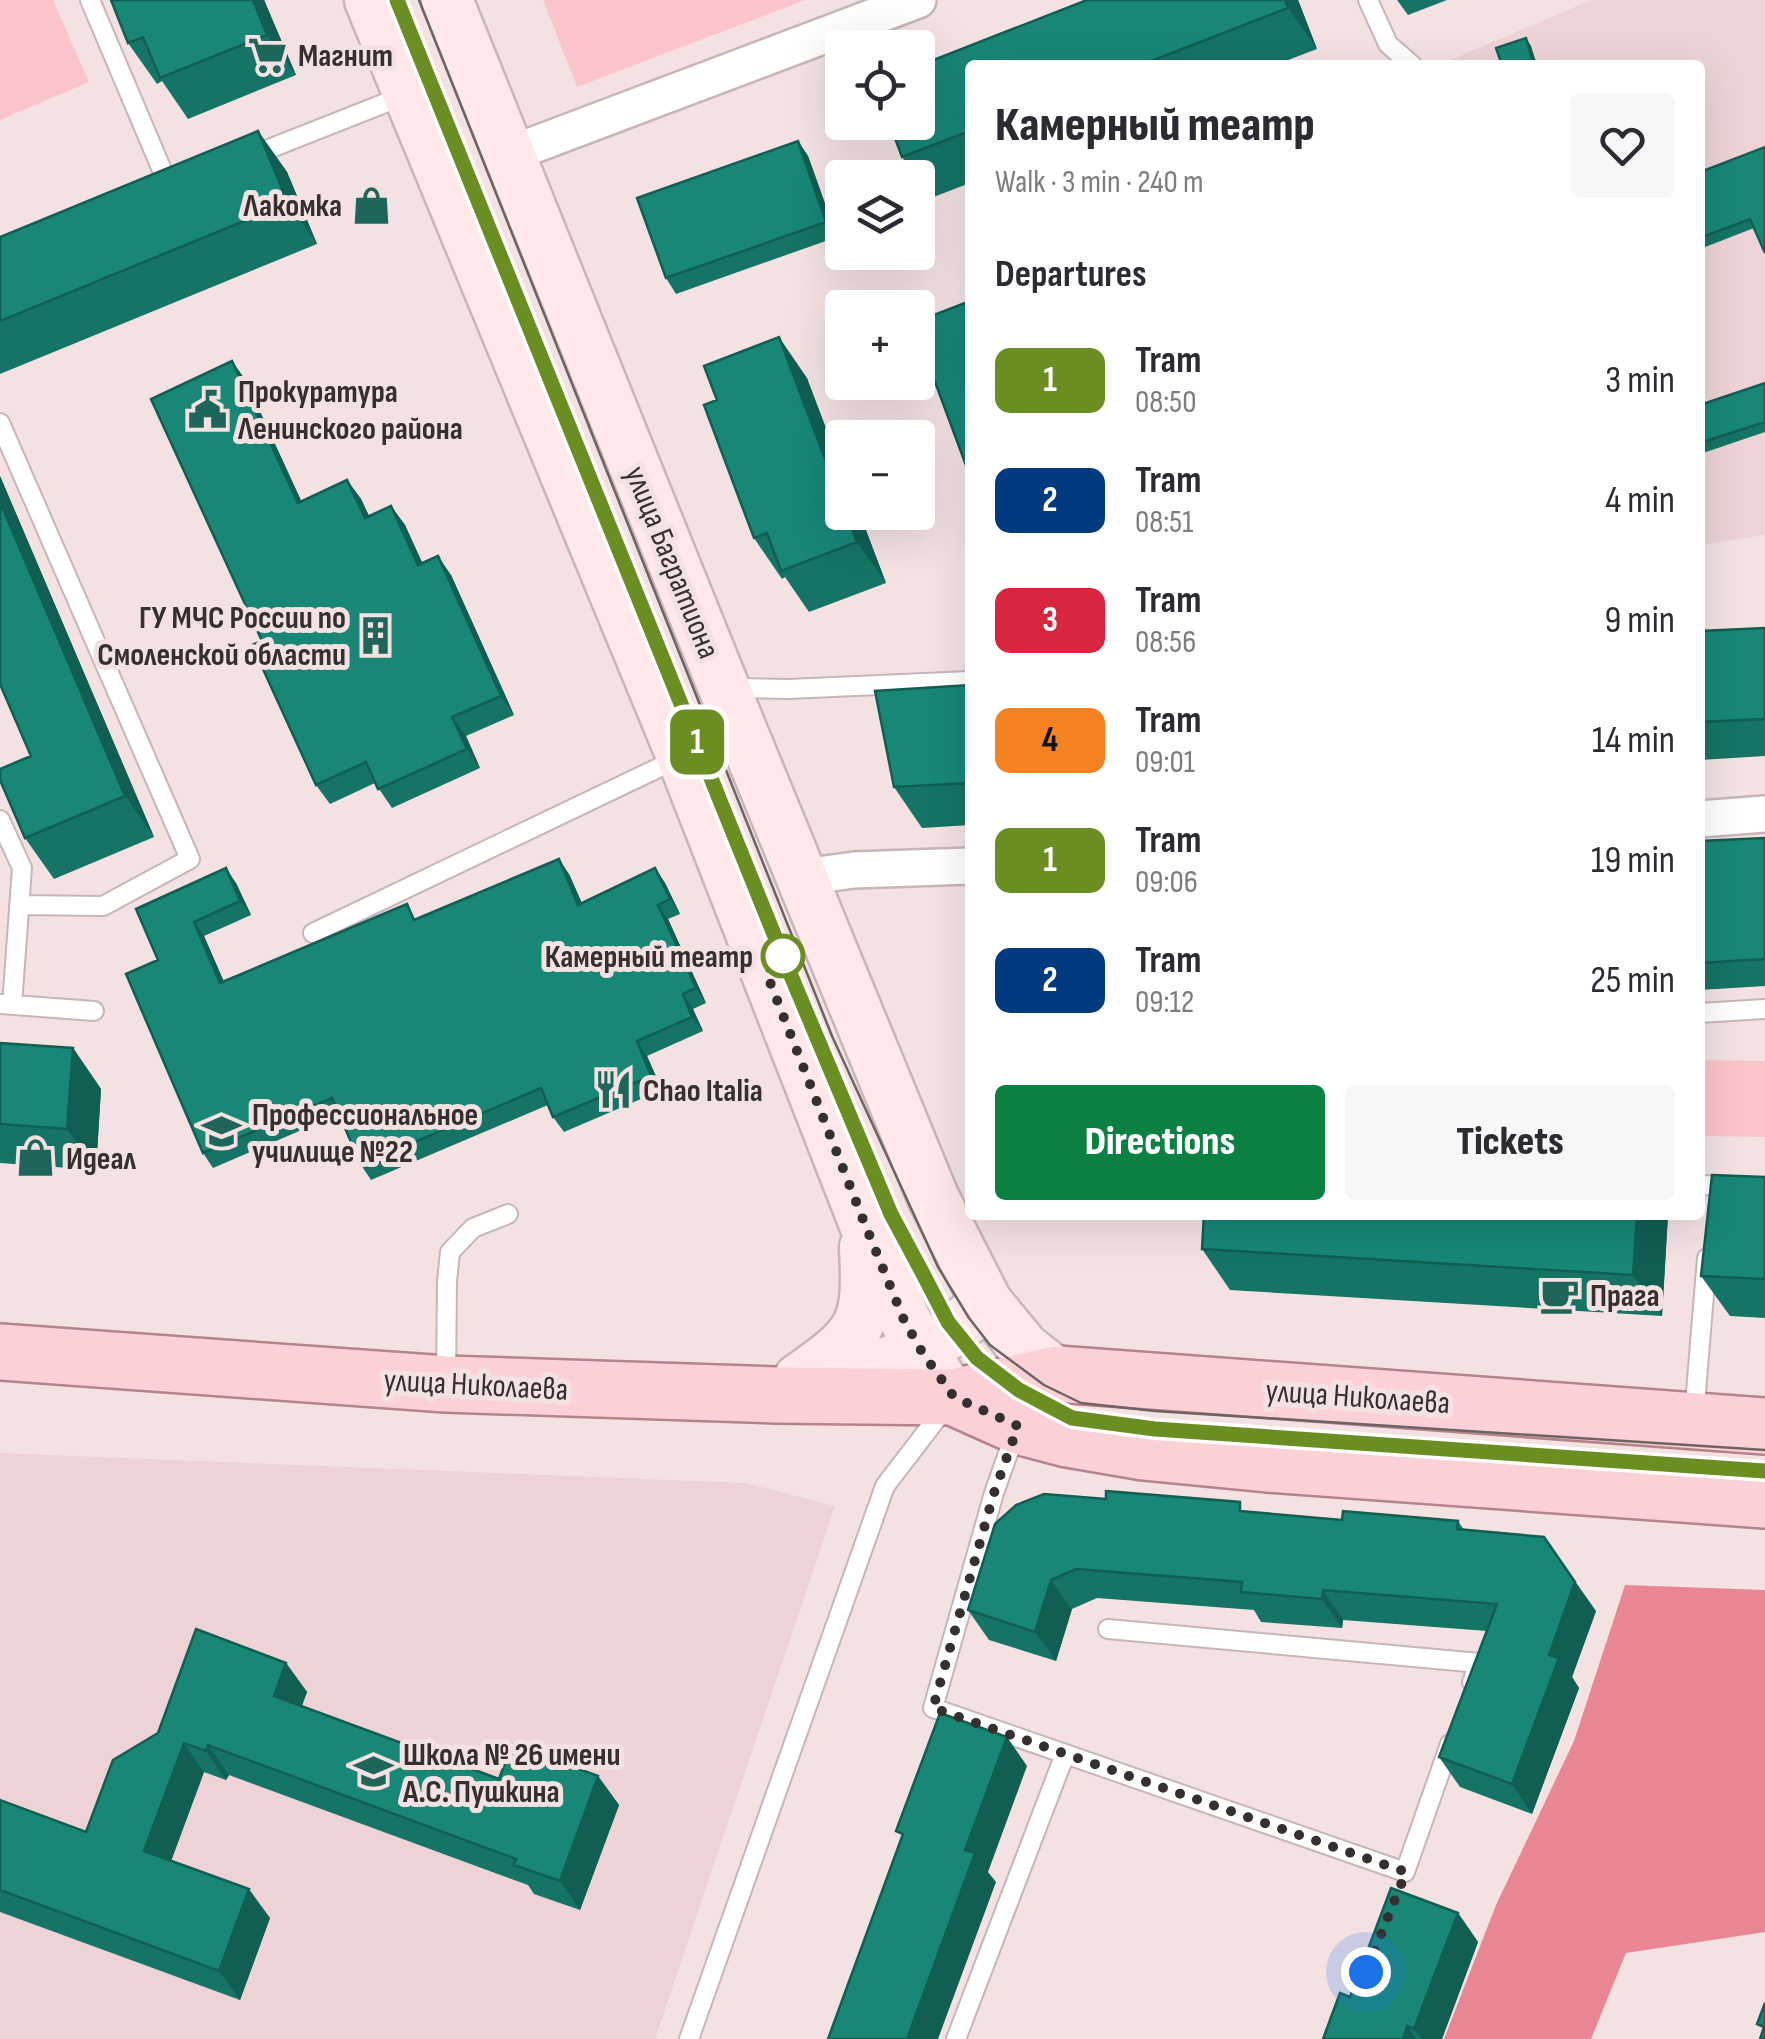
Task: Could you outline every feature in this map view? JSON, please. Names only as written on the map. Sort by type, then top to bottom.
[{"type":"main road","name":"улица Багратиона","points":[[370,0],[682,756],[904,1320],[954,1397]]},
{"type":"main road","name":"улица Багратиона","points":[[447,0],[932,1197],[987,1303],[1024,1348],[1057,1374]]},
{"type":"main road","points":[[776,1395],[830,1357],[863,1318],[868,1292],[864,1222]]},
{"type":"main road","points":[[776,1395],[922,1352],[987,1303]]},
{"type":"main road","name":"улица Николаева","points":[[0,1352],[446,1384],[776,1395],[954,1397],[1057,1374],[1765,1426]]},
{"type":"main road","name":"улица Николаева","points":[[954,1397],[1018,1426],[1142,1452],[1765,1500]]},
{"type":"street","points":[[510,154],[918,0]]},
{"type":"street","points":[[1705,820],[1765,814]]},
{"type":"street","points":[[803,877],[854,870],[965,866]]},
{"type":"lane","points":[[90,0],[170,189]]},
{"type":"lane","points":[[1368,0],[1388,44],[1406,60]]},
{"type":"lane","points":[[240,160],[409,94]]},
{"type":"lane","points":[[0,423],[190,859],[103,906],[19,905]]},
{"type":"lane","points":[[724,688],[965,681]]},
{"type":"lane","points":[[313,933],[682,756]]},
{"type":"lane","points":[[0,820],[22,868],[6,1004],[94,1011]]},
{"type":"lane","points":[[1705,1013],[1765,1009]]},
{"type":"lane","points":[[1708,1192],[1765,1188]]},
{"type":"lane","points":[[446,1384],[450,1252],[473,1228],[508,1214]]},
{"type":"lane","points":[[1693,1422],[1708,1242]]},
{"type":"lane","points":[[689,2039],[885,1486],[954,1397]]},
{"type":"lane","points":[[1018,1426],[994,1493],[933,1708],[1406,1872]]},
{"type":"lane","points":[[1108,1629],[1479,1663],[1467,1698]]},
{"type":"lane","points":[[1398,1890],[1454,1733]]},
{"type":"lane","points":[[956,2039],[1065,1754]]},
{"type":"shaded area","points":[[0,0],[53,0],[89,82],[0,120]]},
{"type":"shaded area","points":[[543,0],[805,0],[577,87]]},
{"type":"shaded area","points":[[1591,0],[1765,0],[1765,535],[1705,544],[1705,60],[1451,60]]},
{"type":"shaded area","points":[[1705,1060],[1765,1061],[1765,1137],[1705,1136]]},
{"type":"shaded area","name":"Школа № 26 имени А.С. Пушкина","points":[[0,1453],[745,1483],[835,1506],[655,2039],[0,2039]]},
{"type":"shaded area","points":[[1625,1585],[1765,1590],[1765,1932],[1626,1953],[1591,2039],[1444,2039],[1496,1905],[1574,1741]]},
{"type":"building","points":[[111,0],[253,0],[267,35],[160,78],[143,37],[128,43]]},
{"type":"building","points":[[1087,0],[1285,0],[1288,8],[1154,60],[965,60],[965,133],[902,157],[896,140],[935,140],[935,59]]},
{"type":"building","points":[[1526,38],[1533,60],[1500,60],[1496,48]]},
{"type":"building","points":[[258,131],[288,203],[0,321],[0,237]]},
{"type":"building","points":[[798,141],[825,222],[666,278],[637,198]]},
{"type":"building","points":[[1765,147],[1765,253],[1750,219],[1705,236],[1705,170]]},
{"type":"building","points":[[965,303],[965,463],[935,382],[935,314]]},
{"type":"building","points":[[779,337],[825,459],[825,530],[853,530],[857,542],[781,571],[767,533],[754,538],[704,405],[717,400],[704,366]]},
{"type":"building","points":[[232,361],[298,503],[347,480],[365,518],[391,506],[418,565],[438,556],[501,696],[452,717],[467,749],[378,789],[366,762],[316,785],[252,645],[262,641],[151,399]]},
{"type":"building","points":[[1765,383],[1765,422],[1705,441],[1705,403]]},
{"type":"building","points":[[0,502],[125,796],[25,838],[0,780],[0,769],[31,756],[0,684]]},
{"type":"building","points":[[1765,628],[1765,719],[1705,722],[1705,631]]},
{"type":"building","points":[[965,685],[965,783],[894,787],[875,691]]},
{"type":"building","points":[[1765,838],[1765,959],[1705,963],[1705,841]]},
{"type":"building","points":[[559,859],[578,905],[655,868],[670,899],[658,905],[696,988],[683,994],[692,1017],[637,1041],[651,1076],[553,1117],[541,1088],[361,1165],[332,1098],[203,1153],[126,974],[158,960],[136,909],[226,868],[240,901],[194,922],[220,983],[407,904],[414,920]]},
{"type":"building","points":[[0,1043],[73,1048],[67,1129],[0,1124]]},
{"type":"building","points":[[1712,1175],[1765,1177],[1765,1279],[1701,1276]]},
{"type":"building","points":[[1204,1220],[1637,1220],[1633,1275],[1202,1249]]},
{"type":"building","points":[[1106,1491],[1240,1502],[1240,1511],[1342,1520],[1343,1511],[1458,1521],[1457,1529],[1544,1537],[1575,1582],[1549,1655],[1559,1658],[1512,1784],[1439,1757],[1497,1604],[1323,1590],[1322,1599],[1241,1592],[1242,1582],[1076,1569],[1051,1580],[1035,1632],[968,1610],[995,1524],[1016,1505],[1044,1494],[1106,1499]]},
{"type":"building","points":[[196,1629],[286,1663],[274,1696],[499,1779],[512,1744],[598,1776],[560,1881],[514,1865],[516,1859],[208,1745],[206,1751],[184,1743],[144,1851],[249,1889],[219,1971],[0,1890],[0,1800],[86,1832],[113,1760],[158,1733]]},
{"type":"building","points":[[940,1713],[1007,1737],[965,1850],[975,1853],[907,2039],[828,2039],[903,1834],[896,1831]]},
{"type":"building","points":[[1391,1888],[1458,1913],[1414,2029],[1407,2026],[1403,2039],[1323,2039],[1340,1993],[1350,1997]]},
{"type":"building","points":[[1765,2003],[1765,2039],[1760,2039],[1764,2027],[1757,2024]]},
{"type":"tram line","points":[[397,0],[891,1214],[948,1322],[977,1358],[1019,1390],[1072,1418],[1155,1429],[1765,1471]]},
{"type":"tram line","name":"1","points":[[397,0],[891,1214],[948,1322],[977,1358],[1019,1390],[1072,1418],[1155,1429],[1765,1471]]},
{"type":"tram line","points":[[419,0],[832,1036],[938,1267],[990,1345],[1044,1385],[1081,1403],[1765,1450]]},
{"type":"place","name":"Магнит","points":[[268,55]]},
{"type":"place","name":"Лакомка","points":[[372,205]]},
{"type":"place","name":"Прокуратура Ленинского района","points":[[208,409]]},
{"type":"place","name":"ГУ МЧС России по Смоленской области","points":[[376,635]]},
{"type":"place","name":"Камерный театр","points":[[783,956]]},
{"type":"place","name":"Chao Italia","points":[[613,1090]]},
{"type":"place","name":"Профессиональное училище №22","points":[[222,1132]]},
{"type":"place","name":"Идеал","points":[[36,1158]]},
{"type":"place","name":"Прага","points":[[1560,1295]]},
{"type":"place","name":"Школа № 26 имени А.С. Пушкина","points":[[373,1772]]},
{"type":"route","points":[[783,956],[766,972],[904,1320],[954,1397],[1018,1426],[994,1493],[933,1708],[1406,1872],[1366,1972]]}]
